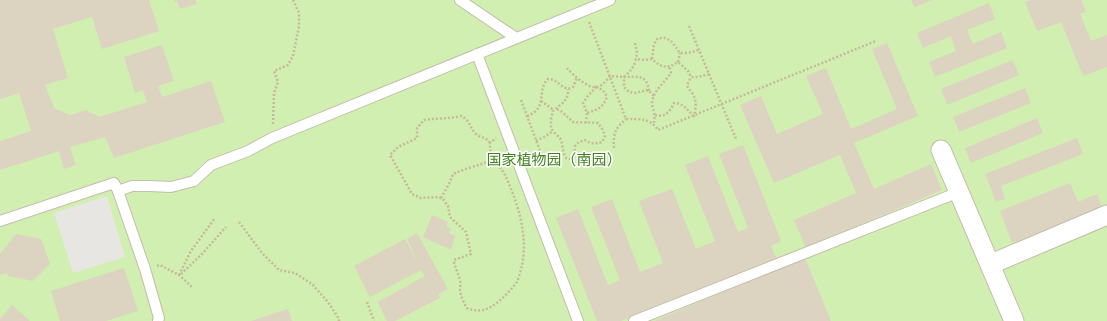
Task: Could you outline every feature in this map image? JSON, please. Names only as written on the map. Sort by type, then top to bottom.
[{"type":"street","points":[[941,150],[991,264],[1014,321]]},
{"type":"street","points":[[991,264],[1107,215]]},
{"type":"lane","points":[[460,0],[516,38]]},
{"type":"lane","points":[[118,191],[132,186],[171,187],[194,181],[211,165],[248,150],[272,138],[610,0]]},
{"type":"lane","points":[[477,54],[578,321]]},
{"type":"lane","points":[[0,221],[114,183],[145,269],[159,318],[158,321]]},
{"type":"lane","points":[[634,321],[959,192]]},
{"type":"path","points":[[272,138],[274,93],[278,82],[274,71],[288,65],[293,56],[299,26],[299,12],[293,0]]},
{"type":"path","points":[[584,10],[626,119]]},
{"type":"path","points":[[689,26],[736,139]]},
{"type":"path","points":[[652,59],[654,44],[658,38],[666,38],[672,42],[680,53],[678,62]]},
{"type":"path","points":[[669,66],[670,73],[654,96],[652,103],[655,115],[654,123],[658,130],[876,41]]},
{"type":"path","points":[[634,43],[637,52],[636,59],[634,66],[624,77],[624,87],[629,92],[636,93],[646,90],[649,91]]},
{"type":"path","points":[[680,53],[688,53],[699,50]]},
{"type":"path","points":[[636,59],[652,59],[664,67],[678,62]]},
{"type":"path","points":[[678,62],[688,71],[691,77]]},
{"type":"path","points":[[567,68],[582,82],[600,88],[605,92],[607,97],[604,105],[599,109],[587,113]]},
{"type":"path","points":[[691,77],[709,74]]},
{"type":"path","points":[[586,123],[587,113],[583,103],[596,87],[600,86],[610,76],[638,77],[645,79],[648,83],[649,91],[654,96]]},
{"type":"path","points":[[691,77],[687,85],[696,101],[694,116]]},
{"type":"path","points":[[527,116],[534,113],[538,108],[541,101],[544,82],[552,78],[568,89],[573,88],[577,78]]},
{"type":"path","points":[[557,109],[573,122],[598,123],[606,136],[602,142],[596,144],[589,143],[585,140],[579,142],[575,146],[574,157],[571,160],[566,158],[559,138],[551,128],[551,119],[553,111],[564,102],[568,95],[568,89]]},
{"type":"path","points":[[521,100],[546,164]]},
{"type":"path","points":[[541,101],[553,111]]},
{"type":"path","points":[[655,115],[660,117],[666,115],[671,110],[674,103],[679,103],[694,116]]},
{"type":"path","points":[[461,116],[467,118],[476,134],[486,138],[490,143],[491,152],[494,159],[505,174],[517,206],[524,245],[523,263],[517,282],[507,294],[484,310],[474,311],[467,308],[464,302],[458,273],[454,265],[454,260],[471,254],[466,232],[450,217],[448,206],[444,199],[438,197],[422,198],[412,194],[390,155],[398,147],[418,138],[417,128],[424,120],[437,118],[461,116]]},
{"type":"path","points":[[614,148],[613,137],[618,126],[626,119],[641,119],[654,123]]},
{"type":"path","points":[[536,141],[553,131]]},
{"type":"path","points":[[490,143],[507,133]]},
{"type":"path","points":[[441,198],[449,184],[452,174],[494,159]]},
{"type":"path","points":[[179,275],[191,251],[215,218]]},
{"type":"path","points":[[239,222],[262,253],[279,270],[295,273],[312,284],[328,302],[339,321]]},
{"type":"path","points":[[179,275],[201,255],[226,227]]},
{"type":"path","points":[[145,269],[160,265],[179,275],[193,288]]},
{"type":"path","points":[[367,302],[374,321]]},
{"type":"green space","name":"国家植物园（南园）","points":[[0,0],[1107,0],[1107,321],[0,321]]},
{"type":"shaded area","points":[[107,196],[125,257],[73,273],[54,213]]},
{"type":"building","points":[[0,0],[149,0],[159,31],[102,49],[92,17],[53,29],[68,78],[45,85],[54,108],[70,115],[86,110],[99,117],[147,102],[143,90],[135,93],[124,57],[162,45],[174,81],[158,86],[162,97],[211,81],[225,122],[114,158],[105,137],[70,147],[76,165],[64,169],[59,151],[0,170],[0,141],[31,131],[19,93],[0,99]]},
{"type":"building","points":[[174,0],[195,0],[197,4],[180,9],[177,1],[174,2]]},
{"type":"building","points":[[911,0],[933,0],[914,7]]},
{"type":"building","points":[[1031,0],[1081,0],[1086,12],[1080,14],[1091,41],[1107,35],[1107,67],[1083,76],[1061,22],[1037,31],[1025,2]]},
{"type":"building","points":[[989,3],[995,19],[967,30],[973,44],[1001,32],[1007,48],[935,77],[929,62],[956,51],[951,36],[923,48],[917,33]]},
{"type":"building","points":[[887,43],[918,116],[854,143],[874,189],[931,164],[942,190],[806,248],[794,220],[856,193],[840,155],[774,183],[740,105],[761,96],[777,134],[823,114],[806,76],[826,68],[851,129],[897,109],[872,49]]},
{"type":"building","points":[[1013,60],[1019,75],[947,105],[941,89]]},
{"type":"building","points":[[1025,88],[1031,103],[959,132],[953,117]]},
{"type":"building","points":[[1037,118],[1043,133],[971,163],[965,148]]},
{"type":"building","points":[[1077,138],[1083,154],[1001,186],[1005,199],[996,202],[985,174]]},
{"type":"building","points":[[743,145],[781,241],[771,246],[777,259],[621,321],[597,321],[556,218],[578,209],[608,285],[620,280],[591,207],[612,199],[640,272],[663,263],[639,201],[672,189],[696,249],[715,241],[685,165],[708,156],[738,232],[748,228],[719,154]]},
{"type":"building","points":[[1070,183],[1078,202],[1097,194],[1102,207],[1012,243],[1000,211]]},
{"type":"building","points":[[432,215],[448,222],[446,226],[451,229],[449,233],[455,236],[451,250],[423,237]]},
{"type":"building","points":[[417,233],[448,289],[438,294],[440,298],[395,321],[387,321],[378,302],[425,276],[421,270],[370,297],[354,266],[405,239],[419,265],[407,239]]},
{"type":"building","points":[[16,234],[41,239],[50,264],[33,281],[8,276],[7,273],[0,275],[0,254]]},
{"type":"building","points":[[805,258],[831,321],[654,321]]},
{"type":"building","points":[[124,268],[138,311],[106,321],[60,321],[51,291]]},
{"type":"building","points":[[12,305],[30,321],[0,321]]},
{"type":"building","points":[[288,309],[292,321],[251,321]]}]
